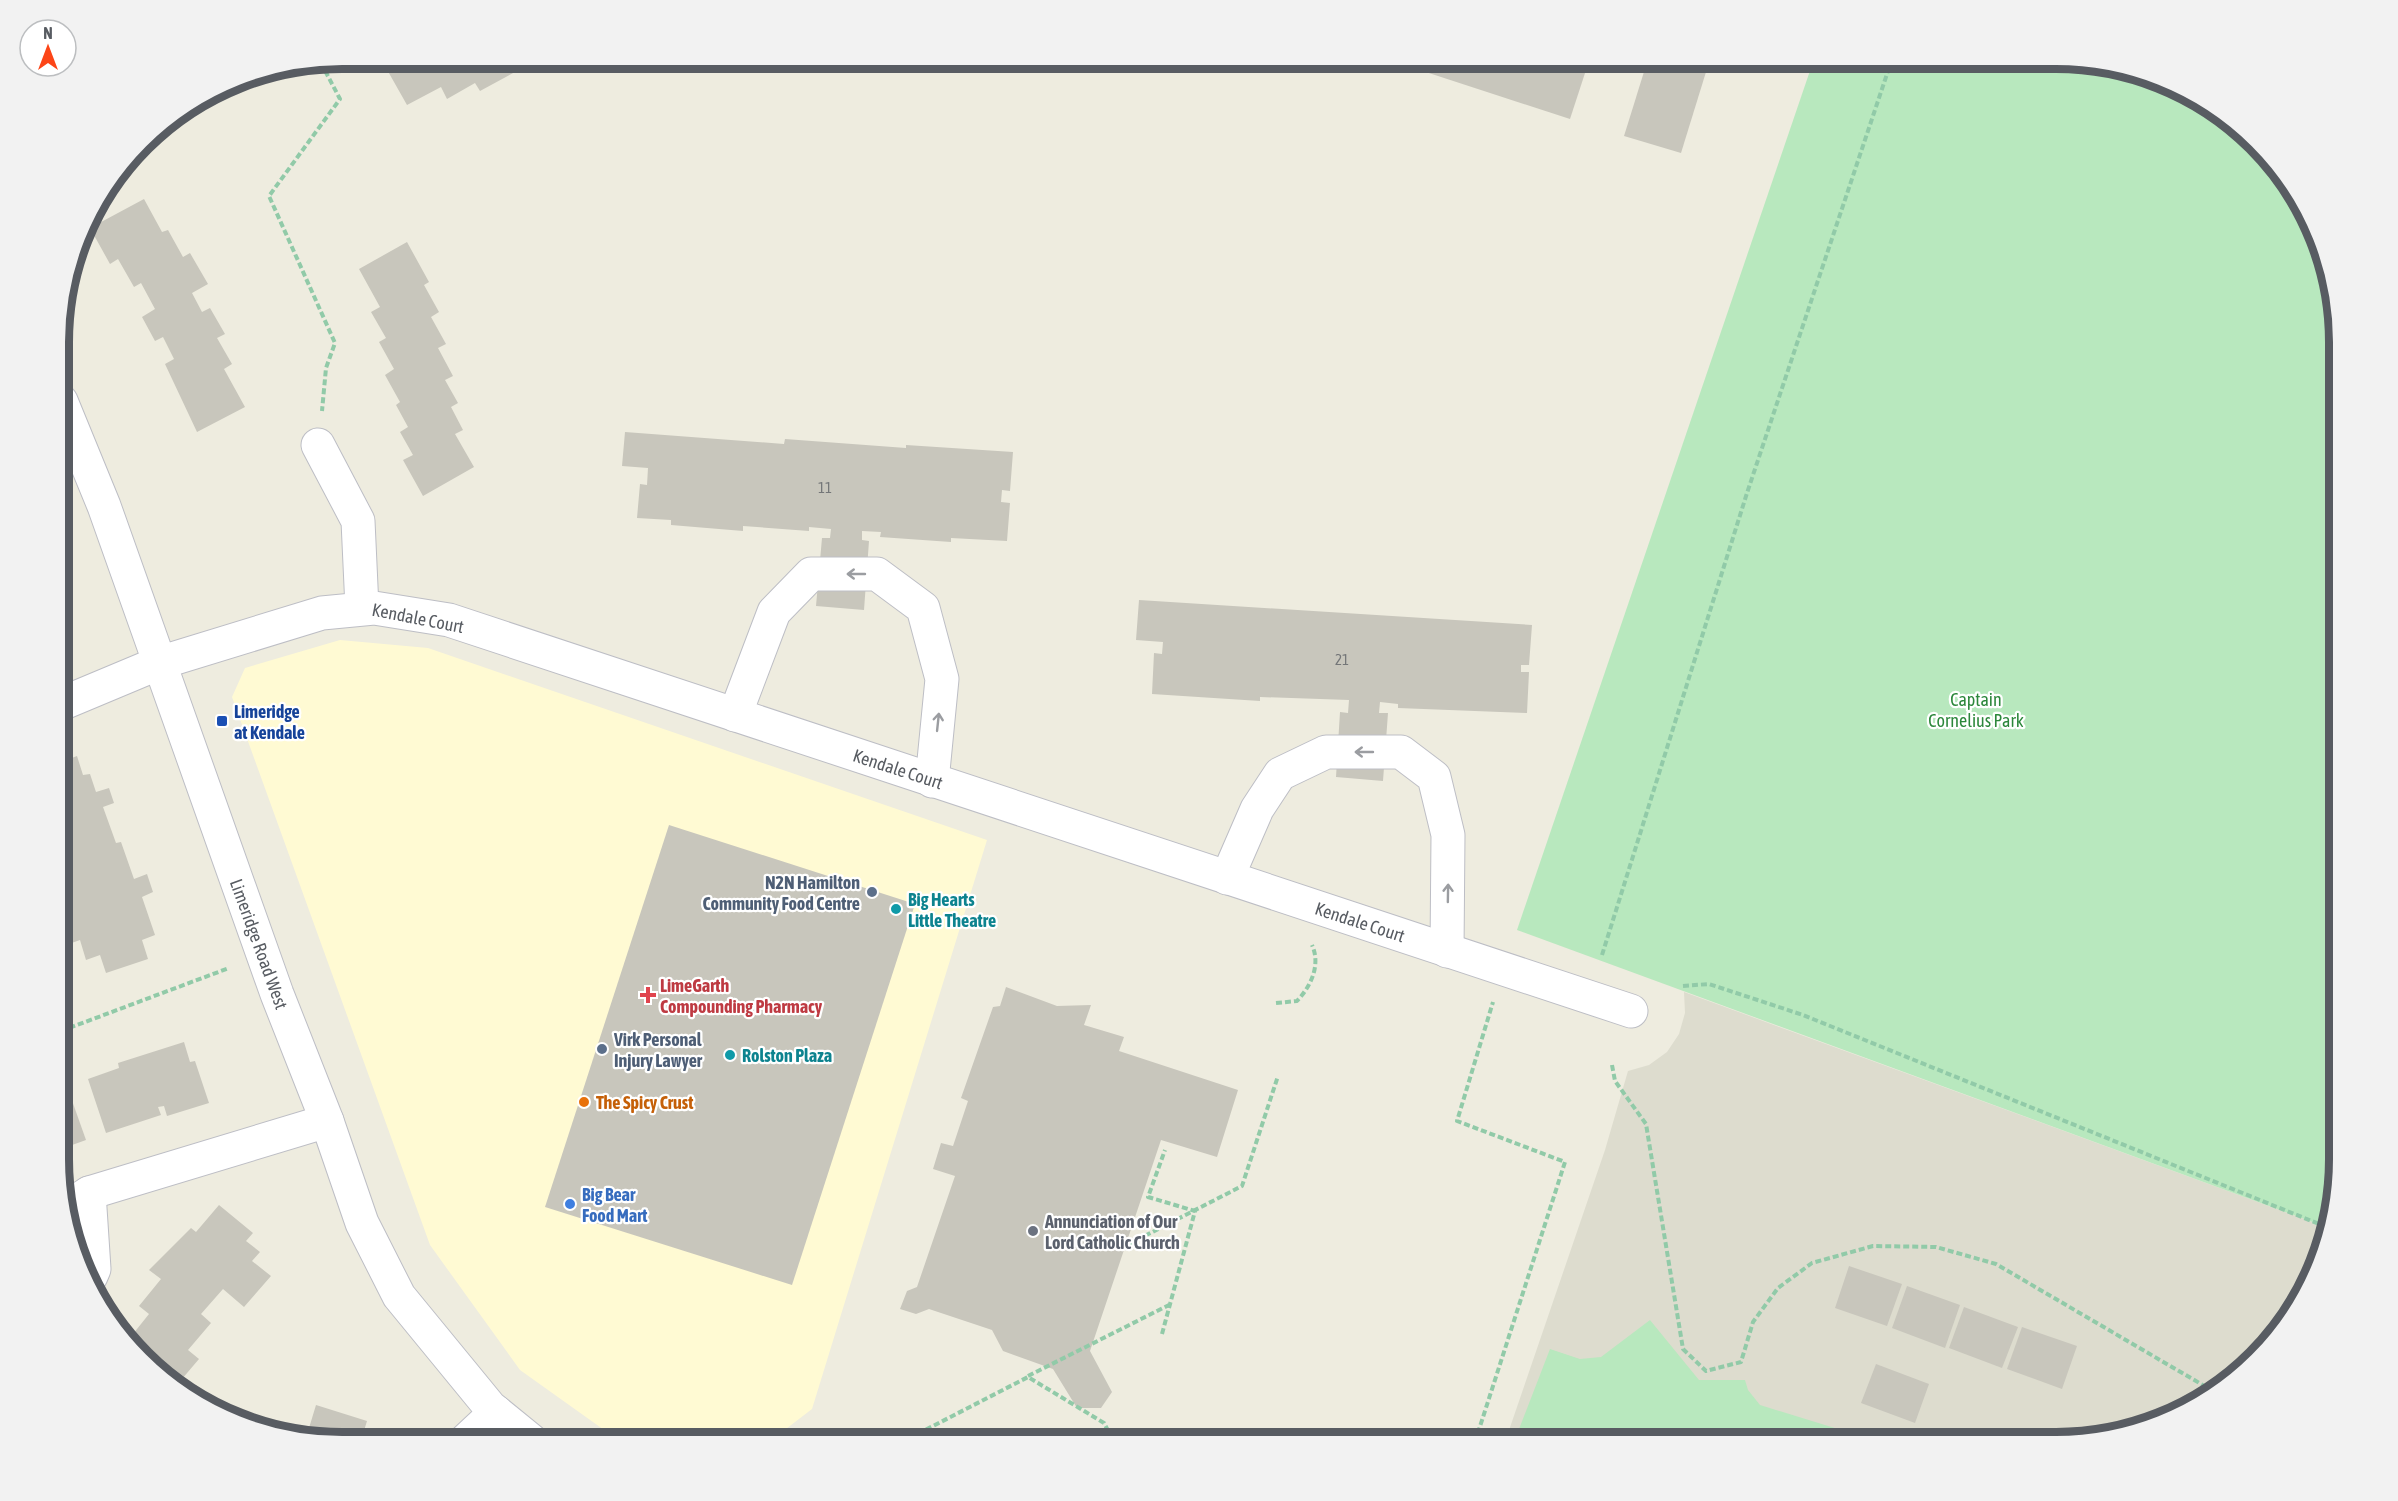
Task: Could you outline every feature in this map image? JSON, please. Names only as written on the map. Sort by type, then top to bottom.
[{"type":"street","name":"Limeridge Road West","points":[[69,421],[104,506],[263,955],[327,1121],[362,1222],[399,1296],[496,1412],[521,1432]]},
{"type":"street","points":[[318,445],[358,521],[362,608]]},
{"type":"street","points":[[735,715],[774,612],[811,574],[878,574],[922,608],[942,679],[932,781]]},
{"type":"street","name":"Kendale Court","points":[[69,701],[159,663],[302,619],[362,608],[449,620],[1631,1011]]},
{"type":"street","points":[[1227,878],[1257,810],[1280,774],[1326,752],[1401,752],[1434,777],[1448,834],[1447,951]]},
{"type":"street","points":[[93,1271],[77,1200],[327,1121]]},
{"type":"street","points":[[475,1432],[496,1412]]},
{"type":"path","points":[[1602,955],[1747,493],[1888,69]]},
{"type":"path","points":[[318,445],[326,368],[335,343],[269,196],[340,99],[325,70]]},
{"type":"path","points":[[1276,1003],[1297,1001],[1309,988],[1317,956],[1310,941]]},
{"type":"path","points":[[69,1028],[263,955]]},
{"type":"path","points":[[1683,986],[1709,984],[1803,1015],[2321,1225]]},
{"type":"path","points":[[1478,1432],[1565,1162],[1457,1121],[1495,996]]},
{"type":"path","points":[[1612,1065],[1615,1082],[1646,1124],[1683,1349],[1706,1371],[1741,1362],[1753,1322],[1778,1288],[1812,1263],[1873,1246],[1936,1247],[1996,1264],[2206,1387]]},
{"type":"path","points":[[1129,1244],[1242,1186],[1278,1076]]},
{"type":"path","points":[[1165,1150],[1148,1197],[1195,1211]]},
{"type":"path","points":[[1162,1334],[1195,1211]]},
{"type":"path","points":[[921,1432],[1169,1305]]},
{"type":"path","points":[[1028,1377],[1104,1423],[1109,1432]]},
{"type":"shaded area","points":[[340,640],[428,648],[987,840],[812,1409],[782,1432],[607,1432],[520,1370],[430,1245],[232,697],[245,668]]},
{"type":"shaded area","points":[[1684,992],[2321,1225],[2315,1247],[2301,1280],[2283,1311],[2261,1339],[2236,1364],[2208,1386],[2177,1404],[2144,1418],[2110,1427],[2056,1432],[1508,1432],[1605,1150],[1628,1071],[1649,1065],[1667,1052],[1679,1034],[1685,1013]]},
{"type":"green space","name":"Captain Cornelius Park","points":[[1811,69],[2092,71],[2144,83],[2177,97],[2208,115],[2236,137],[2273,176],[2301,221],[2315,254],[2327,306],[2329,342],[2329,1159],[2327,1195],[2321,1225],[1517,930]]},
{"type":"green space","points":[[1650,1320],[1699,1380],[1745,1380],[1748,1390],[1760,1405],[1848,1432],[1518,1432],[1550,1349],[1580,1359],[1601,1357]]},
{"type":"building","points":[[387,69],[521,69],[480,91],[475,83],[447,99],[441,87],[407,105]]},
{"type":"building","points":[[1417,69],[1586,70],[1570,119]]},
{"type":"building","points":[[1645,69],[1707,69],[1681,153],[1624,136]]},
{"type":"building","points":[[144,199],[162,232],[168,230],[183,257],[190,253],[208,284],[192,293],[202,312],[210,308],[225,334],[217,338],[232,364],[224,369],[245,407],[197,432],[165,364],[174,359],[163,337],[155,341],[142,317],[155,309],[141,283],[134,287],[118,259],[110,264],[92,232],[95,225]]},
{"type":"building","points":[[407,242],[429,282],[424,285],[439,312],[431,317],[446,344],[438,348],[453,376],[445,380],[458,403],[451,407],[463,430],[455,434],[474,467],[423,496],[403,460],[413,455],[400,432],[408,427],[396,405],[400,402],[385,375],[394,369],[379,342],[386,338],[371,312],[380,307],[359,269]]},
{"type":"building","points":[[625,432],[784,444],[785,439],[906,448],[906,445],[1013,452],[1010,491],[1002,490],[1001,502],[1010,503],[1007,541],[951,538],[951,542],[880,537],[881,532],[862,531],[862,540],[869,541],[864,610],[816,606],[822,538],[830,538],[831,529],[809,527],[809,531],[743,526],[743,531],[671,525],[671,520],[637,518],[640,484],[647,485],[648,468],[622,466]]},
{"type":"building","points":[[1139,600],[1532,625],[1529,665],[1521,665],[1521,672],[1529,672],[1527,713],[1398,708],[1398,704],[1380,702],[1379,713],[1388,713],[1383,781],[1336,777],[1340,712],[1348,713],[1349,700],[1260,697],[1260,701],[1152,694],[1154,653],[1162,654],[1163,642],[1136,640]]},
{"type":"building","points":[[77,756],[83,775],[90,774],[96,792],[109,788],[114,803],[103,807],[116,843],[121,842],[134,879],[147,874],[153,892],[142,897],[155,935],[142,940],[148,959],[106,973],[100,955],[86,960],[80,940],[69,944],[69,759]]},
{"type":"building","name":"Rolston Plaza","points":[[669,825],[915,904],[792,1285],[545,1207]]},
{"type":"building","name":"Annunciation of Our Lord Catholic Church","points":[[1006,987],[1057,1006],[1091,1005],[1084,1025],[1124,1037],[1119,1051],[1238,1090],[1217,1157],[1161,1140],[1090,1351],[1112,1392],[1101,1408],[1077,1408],[1053,1369],[1003,1351],[992,1330],[929,1309],[916,1314],[900,1309],[907,1291],[917,1287],[955,1176],[933,1169],[941,1143],[953,1146],[968,1101],[961,1098],[993,1007],[1000,1006]]},
{"type":"building","points":[[184,1042],[190,1062],[195,1061],[209,1103],[167,1116],[164,1106],[158,1107],[161,1115],[106,1133],[88,1079],[119,1068],[118,1063]]},
{"type":"building","points":[[69,1092],[86,1140],[69,1146]]},
{"type":"building","points":[[219,1205],[253,1233],[246,1241],[260,1252],[252,1261],[271,1276],[244,1307],[223,1289],[201,1314],[211,1323],[188,1350],[199,1359],[181,1380],[149,1352],[133,1334],[149,1314],[139,1306],[161,1279],[149,1270],[191,1228],[196,1232]]},
{"type":"building","points":[[1849,1266],[1902,1284],[1887,1326],[1835,1308]]},
{"type":"building","points":[[1907,1286],[1960,1305],[1945,1348],[1892,1328]]},
{"type":"building","points":[[1964,1307],[2018,1327],[2002,1368],[1949,1348]]},
{"type":"building","points":[[2022,1327],[2077,1346],[2062,1389],[2007,1369]]},
{"type":"building","points":[[1876,1364],[1929,1384],[1915,1423],[1861,1403]]},
{"type":"building","points":[[316,1405],[367,1421],[364,1432],[308,1430]]},
{"type":"place","name":"Limeridge at Kendale","points":[[222,721]]},
{"type":"place","name":"N2N Hamilton Community Food Centre","points":[[872,892]]},
{"type":"place","name":"Big Hearts Little Theatre","points":[[896,909]]},
{"type":"place","name":"LimeGarth Compounding Pharmacy","points":[[648,995]]},
{"type":"place","name":"Virk Personal Injury Lawyer","points":[[602,1049]]},
{"type":"place","name":"Rolston Plaza","points":[[730,1055]]},
{"type":"place","name":"The Spicy Crust","points":[[584,1102]]},
{"type":"place","name":"Big Bear Food Mart","points":[[570,1204]]},
{"type":"place","name":"Annunciation of Our Lord Catholic Church","points":[[1033,1231]]}]
